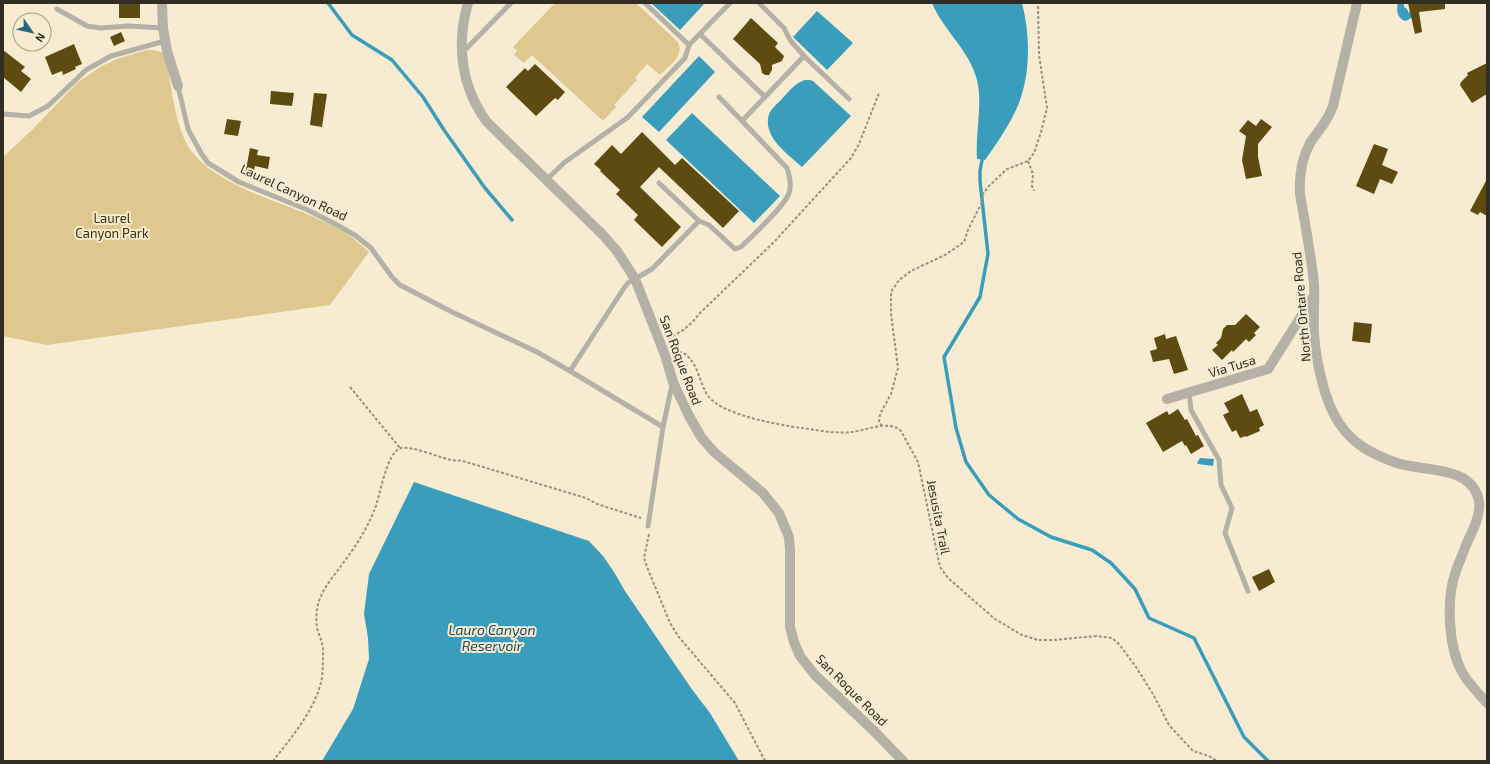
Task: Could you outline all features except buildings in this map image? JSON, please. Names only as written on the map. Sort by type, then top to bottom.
[{"type":"street","name":"Laurel Canyon Road","points":[[162,3],[165,41],[178,86]]},
{"type":"street","name":"San Roque Road","points":[[468,3],[462,26],[464,74],[471,93],[483,117],[602,234],[617,251],[635,279],[665,355],[673,382],[701,437],[714,452],[763,493],[779,513],[789,538],[790,626],[794,642],[800,656],[815,675],[903,761]]},
{"type":"street","name":"North Ontare Road","points":[[1357,3],[1333,106],[1327,120],[1311,142],[1301,167],[1300,194],[1314,296],[1314,333],[1316,354],[1320,375],[1330,407],[1338,422],[1362,448],[1394,462],[1409,466],[1434,469],[1458,476],[1468,482],[1475,490],[1479,498],[1479,510],[1455,571],[1451,592],[1451,621],[1457,660],[1462,672],[1487,703]]},
{"type":"street","name":"Via Tusa","points":[[1167,399],[1268,368],[1314,296]]},
{"type":"lane","points":[[462,53],[511,3]]},
{"type":"lane","points":[[645,3],[689,45]]},
{"type":"lane","points":[[546,180],[564,162],[627,118],[685,58],[689,45],[730,3]]},
{"type":"lane","points":[[759,3],[784,28],[790,40],[804,56],[849,99]]},
{"type":"lane","points":[[57,9],[87,26],[101,28],[128,26],[163,28]]},
{"type":"lane","points":[[700,34],[765,97]]},
{"type":"lane","points":[[3,114],[29,116],[48,106],[86,70],[111,56],[165,41]]},
{"type":"lane","points":[[742,121],[804,56]]},
{"type":"lane","name":"Laurel Canyon Road","points":[[178,86],[188,129],[208,163],[238,182],[308,210],[339,226],[356,236],[371,248],[392,277],[400,285],[452,312],[537,352],[663,427]]},
{"type":"lane","points":[[659,183],[700,221],[709,225],[735,249],[738,249],[785,201],[791,186],[787,168],[719,97]]},
{"type":"lane","points":[[570,371],[624,288],[635,279],[652,269],[700,221]]},
{"type":"lane","points":[[648,523],[663,427],[673,382]]},
{"type":"lane","points":[[1189,393],[1191,410],[1219,460],[1221,485],[1232,508],[1224,533],[1248,591]]},
{"type":"path","points":[[882,426],[879,422],[880,414],[891,394],[898,368],[891,314],[891,292],[899,280],[911,271],[945,254],[964,242],[968,230],[982,202],[983,194],[989,186],[1007,169],[1028,161],[1034,153],[1047,108],[1039,55],[1038,3]]},
{"type":"path","points":[[659,341],[678,333],[694,321],[710,303],[774,242],[840,171],[851,158],[859,144],[879,92]]},
{"type":"path","points":[[1028,161],[1033,174],[1032,186],[1034,191]]},
{"type":"path","name":"Jesusita Trail","points":[[665,355],[677,352],[686,354],[694,362],[708,396],[715,403],[744,416],[802,428],[827,431],[850,432],[882,426],[892,426],[897,428],[901,431],[918,462],[940,567],[948,578],[995,619],[1022,636],[1038,640],[1096,636],[1112,638],[1132,660],[1153,694],[1169,726],[1193,751],[1209,756],[1217,761]]},
{"type":"path","points":[[350,387],[400,448]]},
{"type":"path","points":[[273,761],[306,715],[317,694],[323,662],[322,644],[317,628],[316,614],[319,601],[325,588],[369,524],[376,507],[387,466],[394,453],[400,448],[409,448],[451,460],[463,461],[586,498],[597,504],[648,523],[649,539],[644,558],[646,567],[670,623],[678,636],[735,703],[765,761]]},
{"type":"green space","points":[[555,3],[636,3],[678,42],[680,47],[678,56],[660,75],[647,64],[635,78],[637,80],[614,105],[616,107],[603,121],[532,55],[524,63],[514,55],[517,51],[513,47]]},
{"type":"green space","name":"Laurel Canyon Park","points":[[147,50],[161,52],[165,55],[179,125],[188,146],[199,160],[229,181],[247,190],[302,212],[339,229],[353,238],[369,252],[330,305],[47,345],[3,336],[3,157],[32,130],[78,82],[102,66],[117,59]]},
{"type":"water","points":[[651,3],[705,3],[680,30]]},
{"type":"water","points":[[932,3],[1022,3],[1028,45],[1028,59],[1024,88],[1011,120],[985,160],[977,159],[979,90],[974,69]]},
{"type":"water","points":[[1398,3],[1404,3],[1404,7],[1409,13],[1409,10],[1413,9],[1412,17],[1405,21],[1400,18],[1397,11]]},
{"type":"water","points":[[817,11],[853,43],[827,70],[793,37]]},
{"type":"water","points":[[699,56],[715,72],[659,132],[642,117]]},
{"type":"water","points":[[805,80],[813,81],[851,116],[802,167],[778,144],[769,130],[768,122],[769,114],[773,108],[792,88]]},
{"type":"water","points":[[692,113],[780,196],[754,223],[666,140]]},
{"type":"water","points":[[1200,458],[1214,459],[1213,466],[1198,464],[1197,463]]},
{"type":"water","name":"Lauro Canyon Reservoir","points":[[414,482],[589,541],[603,556],[614,572],[625,591],[691,688],[710,713],[739,761],[322,761],[353,709],[369,659],[368,638],[364,614],[369,574]]},
{"type":"waterway","points":[[328,3],[352,35],[392,60],[423,97],[444,130],[485,188],[512,220]]},
{"type":"waterway","points":[[983,156],[980,170],[980,181],[988,254],[980,297],[944,357],[956,428],[966,462],[989,495],[1018,519],[1051,537],[1092,550],[1111,563],[1135,589],[1149,618],[1194,638],[1244,737],[1268,761]]}]
